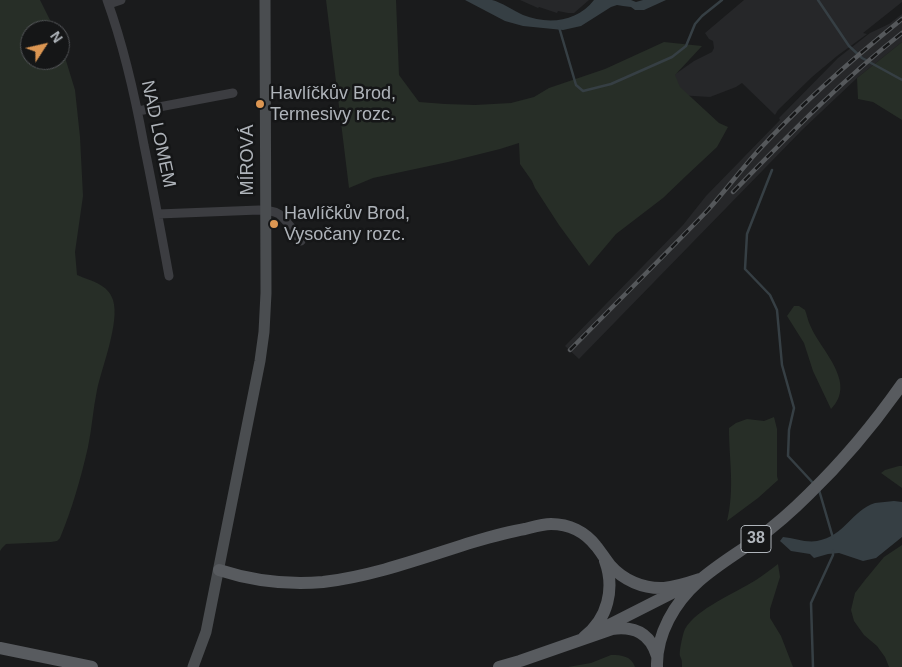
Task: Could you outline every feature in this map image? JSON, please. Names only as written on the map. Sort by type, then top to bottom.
[{"type":"main road","name":"38","points":[[499,667],[539,655],[581,639],[700,579],[771,528],[809,495],[873,424],[902,384]]},
{"type":"main road","points":[[219,570],[273,582],[306,583],[338,580],[412,561],[504,533],[549,524],[563,525],[582,533],[593,542],[608,564],[637,584],[663,588],[700,579]]},
{"type":"main road","points":[[581,639],[598,623],[608,602],[610,579],[603,556]]},
{"type":"main road","points":[[657,662],[662,637],[669,618],[683,597],[700,579]]},
{"type":"main road","points":[[581,639],[612,629],[628,628],[644,635],[652,645],[657,662]]},
{"type":"main road","points":[[0,648],[92,667]]},
{"type":"street","points":[[108,2],[122,0]]},
{"type":"street","name":"MÍROVÁ","points":[[194,665],[206,632],[219,570],[260,361],[265,320],[265,0]]},
{"type":"street","name":"NAD LOMEM","points":[[108,2],[125,56],[138,111],[169,276]]},
{"type":"street","points":[[138,111],[233,93]]},
{"type":"street","points":[[158,214],[266,210],[278,213],[300,241]]},
{"type":"shaded area","points":[[0,0],[40,0],[50,20],[20,20],[20,70],[69,70],[75,90],[83,196],[75,252],[77,275],[107,290],[111,295],[115,309],[110,345],[97,390],[85,459],[60,538],[57,541],[51,542],[6,544],[0,551]]},
{"type":"shaded area","points":[[326,0],[396,0],[399,75],[419,102],[475,105],[511,103],[534,97],[549,88],[605,69],[664,42],[702,46],[675,75],[680,87],[719,123],[728,127],[717,147],[663,198],[616,234],[589,266],[559,225],[520,164],[519,143],[448,162],[373,178],[349,188]]},
{"type":"shaded area","points":[[465,0],[492,0],[533,18],[562,20],[579,13],[594,0],[631,0],[636,2],[643,0],[666,0],[644,10],[635,10],[631,7],[617,5],[581,26],[563,30],[523,26],[505,21]]},
{"type":"shaded area","points":[[520,0],[589,0],[574,13],[558,11],[557,13],[538,8]]},
{"type":"shaded area","points":[[744,0],[902,0],[902,2],[863,33],[867,34],[812,77],[775,115],[742,83],[710,97],[677,95],[674,75],[694,61],[712,52],[714,48],[713,41],[705,33]]},
{"type":"shaded area","points":[[902,14],[902,42],[857,78],[802,130],[579,359],[565,346],[683,225],[706,196],[838,58],[870,33],[889,24]]},
{"type":"shaded area","points":[[902,42],[902,120],[873,102],[858,99],[857,78]]},
{"type":"shaded area","points":[[794,306],[799,306],[805,310],[815,335],[839,377],[841,388],[838,399],[831,409],[813,371],[804,343],[787,316]]},
{"type":"shaded area","points":[[774,417],[777,429],[778,480],[727,521],[731,497],[729,428],[747,419],[764,421]]},
{"type":"shaded area","points":[[902,466],[902,488],[881,473]]},
{"type":"shaded area","points":[[894,501],[902,502],[902,537],[876,558],[863,561],[839,553],[814,558],[810,554],[791,551],[780,541],[783,537],[809,541],[827,538],[842,529],[867,506]]},
{"type":"shaded area","points":[[902,545],[902,667],[889,667],[877,646],[864,635],[854,621],[851,610],[855,593],[865,580],[884,557]]},
{"type":"shaded area","points":[[778,564],[780,577],[770,609],[770,618],[781,636],[793,667],[682,667],[680,656],[681,642],[685,629],[690,622],[707,608],[756,580]]},
{"type":"shaded area","points":[[611,655],[626,657],[631,660],[635,667],[568,667],[591,663]]},
{"type":"waterway","points":[[559,27],[576,85],[583,91],[611,84],[672,57],[686,46],[695,24],[702,16],[722,0]]},
{"type":"waterway","points":[[818,0],[849,46],[862,58],[902,80]]},
{"type":"waterway","points":[[772,170],[747,234],[745,269],[770,295],[777,310],[782,365],[794,408],[789,430],[788,456],[814,484]]},
{"type":"waterway","points":[[819,490],[833,538]]},
{"type":"waterway","points":[[813,667],[811,603],[833,555],[833,551]]},
{"type":"railway","points":[[570,350],[708,210],[757,152],[791,117],[845,66],[902,19]]},
{"type":"railway","points":[[733,192],[836,90],[902,33]]},
{"type":"place","name":"Havlíčkův Brod, Termesivy rozc.","points":[[260,104]]},
{"type":"place","name":"Havlíčkův Brod, Vysočany rozc.","points":[[274,224]]}]
